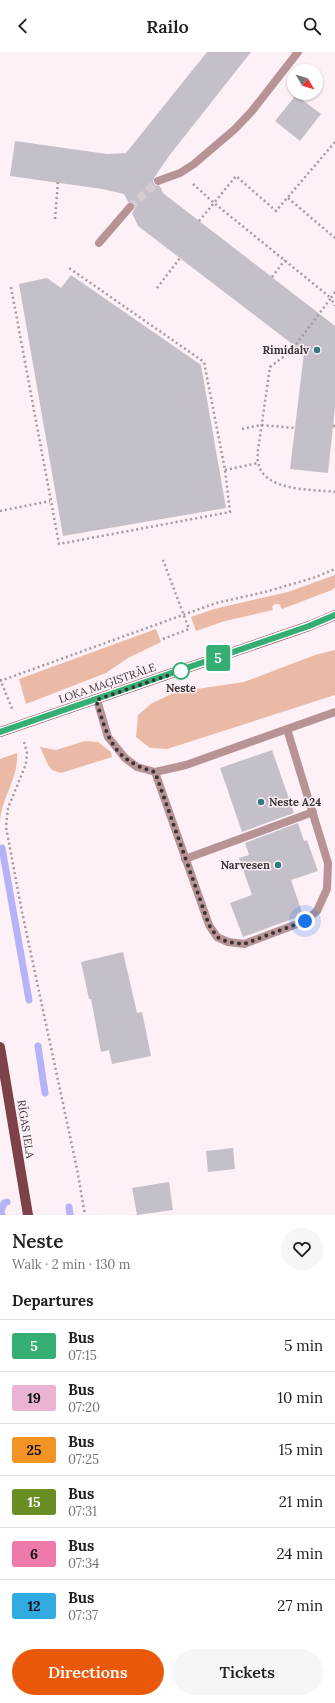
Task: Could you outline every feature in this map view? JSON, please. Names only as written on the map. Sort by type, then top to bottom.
[{"type":"main road","name":"LOKA MAĢISTRĀLE","points":[[0,732],[335,616]]},
{"type":"main road","name":"RĪGAS IELA","points":[[0,1048],[28,1215]]},
{"type":"street","points":[[158,182],[180,173],[194,164],[235,129],[252,111],[298,52]]},
{"type":"street","points":[[99,243],[130,207]]},
{"type":"street","points":[[96,700],[108,738],[125,758],[137,767],[155,772],[186,765],[335,712]]},
{"type":"street","points":[[155,772],[209,925],[217,937],[228,942],[244,944],[305,921],[317,911],[327,889],[328,863],[287,729]]},
{"type":"street","points":[[185,859],[312,812]]},
{"type":"path","points":[[199,221],[236,176],[276,211],[335,142]]},
{"type":"path","points":[[180,173],[214,203],[331,298],[335,306]]},
{"type":"path","points":[[55,219],[58,182]]},
{"type":"path","points":[[288,198],[335,238]]},
{"type":"path","points":[[157,288],[180,258]]},
{"type":"path","points":[[272,277],[285,260]]},
{"type":"path","points":[[11,287],[59,544],[230,512],[225,470],[204,362],[69,268]]},
{"type":"path","points":[[335,292],[291,351],[270,368],[258,450],[258,463],[264,474],[276,485],[335,492]]},
{"type":"path","points":[[242,429],[262,425],[295,428]]},
{"type":"path","points":[[225,470],[258,463]]},
{"type":"path","points":[[0,511],[50,501]]},
{"type":"path","points":[[163,560],[189,629],[163,638]]},
{"type":"path","points":[[85,1215],[77,1169],[22,912],[6,827],[8,808],[26,764],[27,753],[19,726],[0,680],[216,603],[265,592],[313,578],[335,569]]},
{"type":"shaded area","points":[[335,575],[335,587],[332,590],[282,609],[279,604],[275,604],[272,607],[273,610],[225,621],[196,631],[191,617],[214,609],[288,592]]},
{"type":"shaded area","points":[[156,629],[161,642],[128,658],[106,673],[26,704],[19,679]]},
{"type":"shaded area","points":[[335,650],[335,695],[167,749],[150,748],[136,737],[138,715],[152,703],[176,692],[244,682],[315,655]]},
{"type":"shaded area","points":[[85,741],[98,742],[111,752],[112,757],[61,773],[52,770],[48,765],[40,747],[56,750]]},
{"type":"shaded area","points":[[17,753],[15,771],[3,805],[0,822],[0,759]]},
{"type":"building","points":[[207,52],[251,52],[169,156],[154,178],[153,182],[155,185],[160,186],[163,193],[335,326],[335,408],[328,473],[290,469],[304,353],[138,226],[132,213],[135,205],[128,202],[124,194],[102,189],[10,176],[15,141],[107,154],[126,153]]},
{"type":"building","points":[[292,100],[303,100],[321,114],[300,141],[275,121]]},
{"type":"building","points":[[71,275],[201,365],[226,508],[63,536],[19,284],[47,278],[61,288]]},
{"type":"building","name":"Neste A24","points":[[272,750],[294,813],[242,832],[220,768]]},
{"type":"building","points":[[298,823],[304,841],[307,840],[318,871],[291,880],[303,915],[243,937],[230,903],[252,895],[239,858],[249,855],[245,843]]},
{"type":"building","points":[[123,952],[137,1013],[142,1012],[151,1056],[112,1064],[109,1050],[101,1052],[91,999],[89,999],[81,962]]},
{"type":"building","points":[[233,1148],[235,1169],[208,1172],[206,1151]]},
{"type":"building","points":[[169,1182],[173,1210],[137,1215],[132,1188]]},
{"type":"waterway","points":[[2,848],[29,1000]]},
{"type":"waterway","points":[[38,1046],[45,1093]]},
{"type":"waterway","points":[[2,1215],[1,1211],[4,1203],[7,1202]]},
{"type":"waterway","points":[[69,1207],[70,1215]]},
{"type":"tunnel","points":[[130,207],[158,181]]},
{"type":"bus line","name":"5","points":[[0,732],[309,626],[335,615]]},
{"type":"place","name":"Rimidalv","points":[[317,350]]},
{"type":"place","name":"Neste","points":[[181,671]]},
{"type":"place","name":"Neste A24","points":[[261,802]]},
{"type":"place","name":"Narvesen","points":[[278,865]]},
{"type":"route","points":[[181,671],[96,700],[108,738],[125,758],[137,767],[155,772],[209,925],[217,937],[228,942],[244,944],[305,921]]}]
